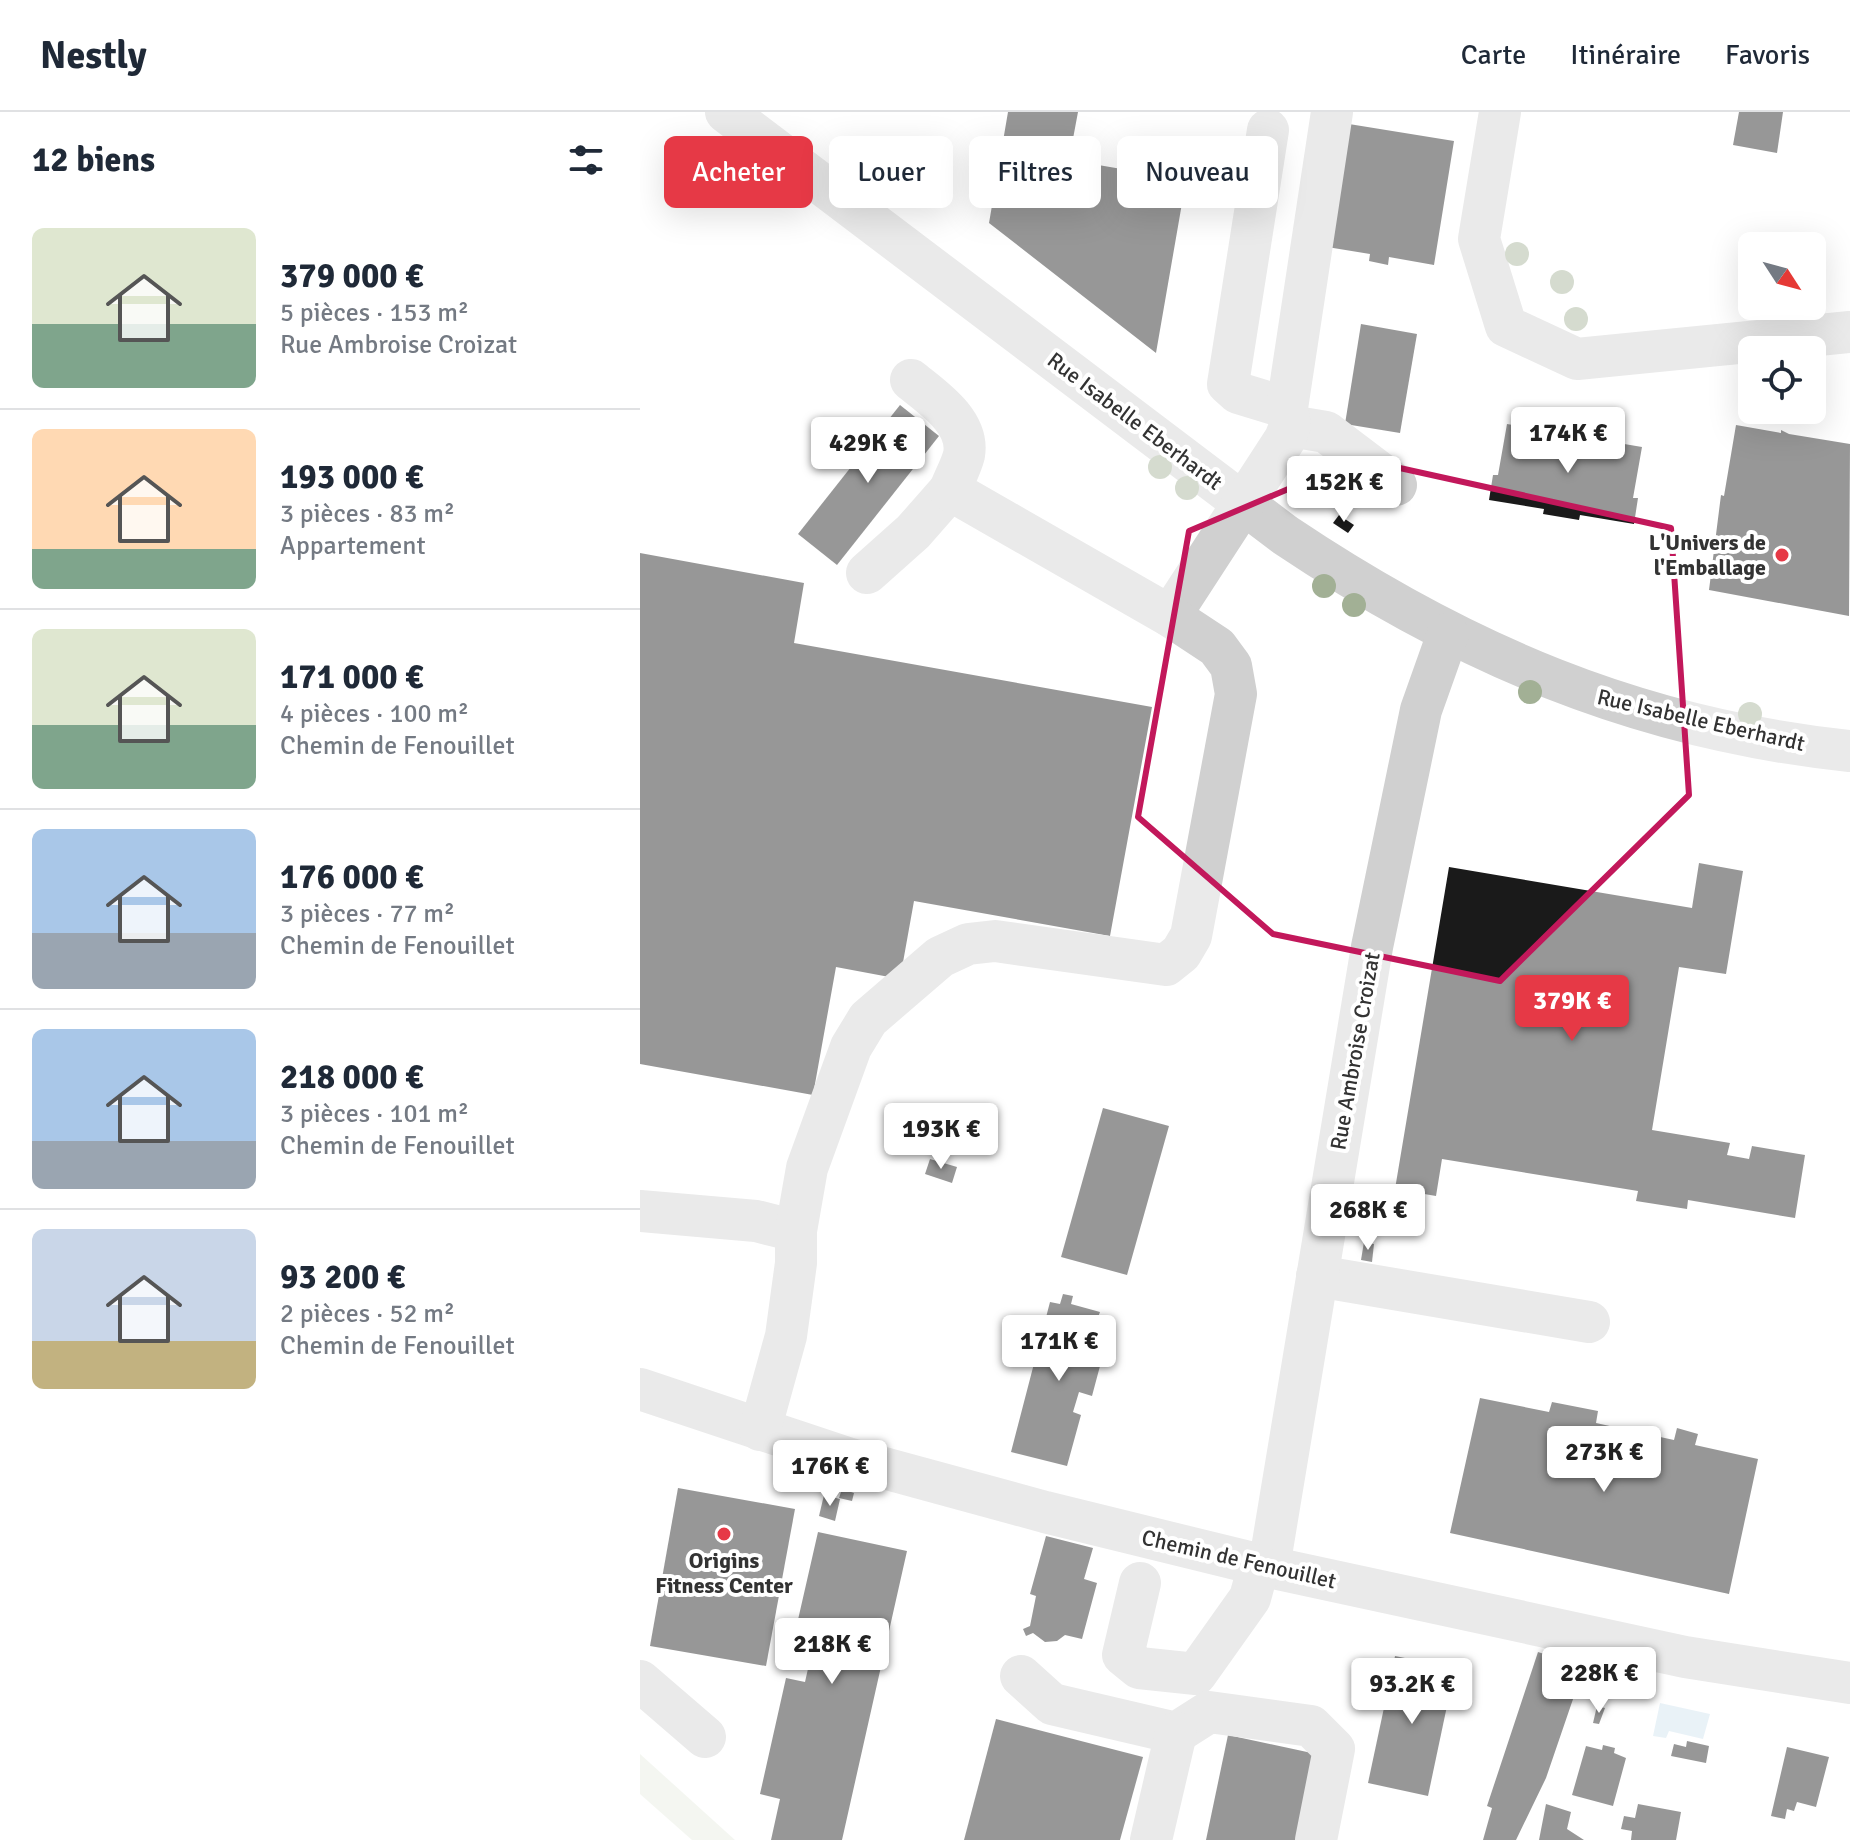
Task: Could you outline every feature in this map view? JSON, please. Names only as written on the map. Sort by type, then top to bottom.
[{"type":"street","name":"Rue Isabelle Eberhardt","points":[[726,112],[1243,504],[1355,582],[1448,634],[1585,693],[1677,719],[1805,746],[1850,751]]},
{"type":"street","points":[[1170,616],[1243,504],[1289,417],[1332,112]]},
{"type":"street","points":[[1500,112],[1479,239],[1506,326],[1577,359],[1850,332]]},
{"type":"street","points":[[1268,130],[1228,384],[1238,393],[1326,432],[1396,485]]},
{"type":"street","points":[[867,573],[913,532],[950,490],[965,452],[958,426],[945,408],[911,380]]},
{"type":"street","points":[[760,1430],[786,1336],[796,1263],[796,1231],[811,1155],[851,1047],[868,1019],[940,957],[968,944],[995,941],[1166,965],[1181,953],[1191,936],[1236,694],[1231,666],[1217,647],[1170,616],[950,490]]},
{"type":"street","name":"Rue Ambroise Croizat","points":[[1194,1706],[1264,1566],[1397,817],[1421,710],[1448,634]]},
{"type":"street","points":[[640,1211],[756,1221],[796,1231]]},
{"type":"street","points":[[1317,1276],[1589,1322]]},
{"type":"street","name":"Chemin de Fenouillet","points":[[640,1389],[847,1458],[1045,1512],[1264,1566],[1685,1657],[1850,1683]]},
{"type":"street","points":[[1140,1583],[1123,1655],[1194,1706]]},
{"type":"street","points":[[1021,1676],[1052,1704],[1194,1706],[1311,1726],[1334,1749],[1316,1840]]},
{"type":"street","points":[[640,1681],[705,1737]]},
{"type":"street","points":[[1151,1840],[1194,1706]]},
{"type":"highlighted area","points":[[1359,459],[1671,528],[1689,795],[1500,981],[1273,934],[1138,817],[1189,531]]},
{"type":"shaded area","points":[[640,1754],[735,1840],[692,1840],[640,1794]]},
{"type":"water","points":[[1660,1703],[1710,1714],[1703,1739],[1669,1731],[1666,1738],[1653,1736]]},
{"type":"building","points":[[1008,112],[1078,112],[1074,136],[1004,136]]},
{"type":"building","points":[[1739,112],[1783,112],[1777,153],[1733,145]]},
{"type":"building","points":[[1349,124],[1454,141],[1434,265],[1389,257],[1388,265],[1369,261],[1370,254],[1321,246]]},
{"type":"building","points":[[1101,165],[1117,168],[1117,208],[1181,208],[1156,353],[989,223],[992,208],[1101,208]]},
{"type":"building","points":[[1361,324],[1417,334],[1400,433],[1345,424]]},
{"type":"building","points":[[900,405],[939,436],[837,565],[798,534]]},
{"type":"building","points":[[1507,424],[1642,447],[1633,498],[1638,498],[1634,524],[1580,515],[1579,520],[1543,514],[1544,509],[1489,500],[1493,475],[1498,475]]},
{"type":"building","name":"L'Univers de l'Emballage","points":[[1736,425],[1781,433],[1781,430],[1850,444],[1849,616],[1709,590],[1721,495],[1724,496]]},
{"type":"building","points":[[1339,515],[1354,525],[1348,533],[1333,523]]},
{"type":"building","points":[[640,553],[804,583],[794,643],[1152,707],[1110,936],[914,901],[900,979],[836,967],[813,1095],[640,1064]]},
{"type":"building","points":[[1699,863],[1743,871],[1726,974],[1679,967],[1652,1130],[1730,1143],[1727,1155],[1749,1159],[1752,1146],[1805,1155],[1795,1218],[1688,1200],[1687,1209],[1636,1201],[1638,1191],[1442,1159],[1436,1196],[1395,1189],[1449,867],[1692,908]]},
{"type":"building","points":[[1103,1108],[1169,1126],[1127,1275],[1061,1257]]},
{"type":"building","points":[[930,1159],[957,1167],[952,1183],[925,1174]]},
{"type":"building","points":[[1364,1242],[1374,1244],[1372,1262],[1361,1260]]},
{"type":"building","points":[[1063,1294],[1073,1296],[1071,1304],[1100,1312],[1096,1323],[1105,1325],[1102,1335],[1094,1333],[1091,1341],[1091,1348],[1104,1351],[1092,1396],[1079,1392],[1073,1412],[1081,1415],[1067,1466],[1011,1452],[1050,1302],[1060,1304]]},
{"type":"building","points":[[1480,1398],[1549,1412],[1552,1402],[1598,1411],[1596,1423],[1674,1440],[1677,1428],[1698,1434],[1695,1445],[1758,1459],[1729,1594],[1450,1533]]},
{"type":"building","points":[[678,1488],[795,1509],[766,1666],[650,1646]]},
{"type":"building","points":[[842,1489],[854,1493],[852,1501],[839,1498]]},
{"type":"building","points":[[824,1495],[840,1499],[835,1521],[819,1516]]},
{"type":"building","points":[[818,1532],[907,1551],[842,1840],[771,1840],[780,1799],[760,1794],[786,1678],[805,1682],[812,1651],[792,1646]]},
{"type":"building","points":[[1046,1536],[1093,1548],[1084,1579],[1097,1583],[1082,1639],[1065,1635],[1057,1641],[1045,1642],[1033,1633],[1026,1636],[1023,1629],[1030,1626],[1036,1596],[1030,1594]]},
{"type":"building","points":[[1538,1652],[1584,1667],[1546,1778],[1516,1840],[1483,1840],[1492,1808],[1487,1806]]},
{"type":"building","points":[[1395,1656],[1455,1668],[1428,1796],[1368,1783]]},
{"type":"building","points":[[1597,1706],[1605,1708],[1599,1724],[1593,1723]]},
{"type":"building","points":[[996,1719],[1143,1757],[1120,1840],[964,1840]]},
{"type":"building","points":[[1228,1735],[1321,1755],[1304,1840],[1206,1840]]},
{"type":"building","points":[[1687,1741],[1709,1746],[1706,1763],[1671,1756],[1674,1744],[1686,1747]]},
{"type":"building","points":[[1603,1745],[1615,1748],[1614,1753],[1626,1758],[1613,1806],[1572,1795],[1586,1746],[1602,1750]]},
{"type":"building","points":[[1787,1747],[1829,1757],[1816,1807],[1797,1802],[1794,1811],[1787,1809],[1785,1819],[1771,1816]]},
{"type":"building","points":[[1546,1804],[1571,1812],[1567,1829],[1584,1840],[1539,1840]]},
{"type":"building","points":[[1638,1804],[1681,1812],[1676,1840],[1631,1840],[1632,1831],[1621,1829],[1624,1816],[1635,1818]]},
{"type":"place","name":"L'Univers de l'Emballage","points":[[1782,555]]},
{"type":"place","name":"Origins Fitness Center","points":[[724,1534]]}]
